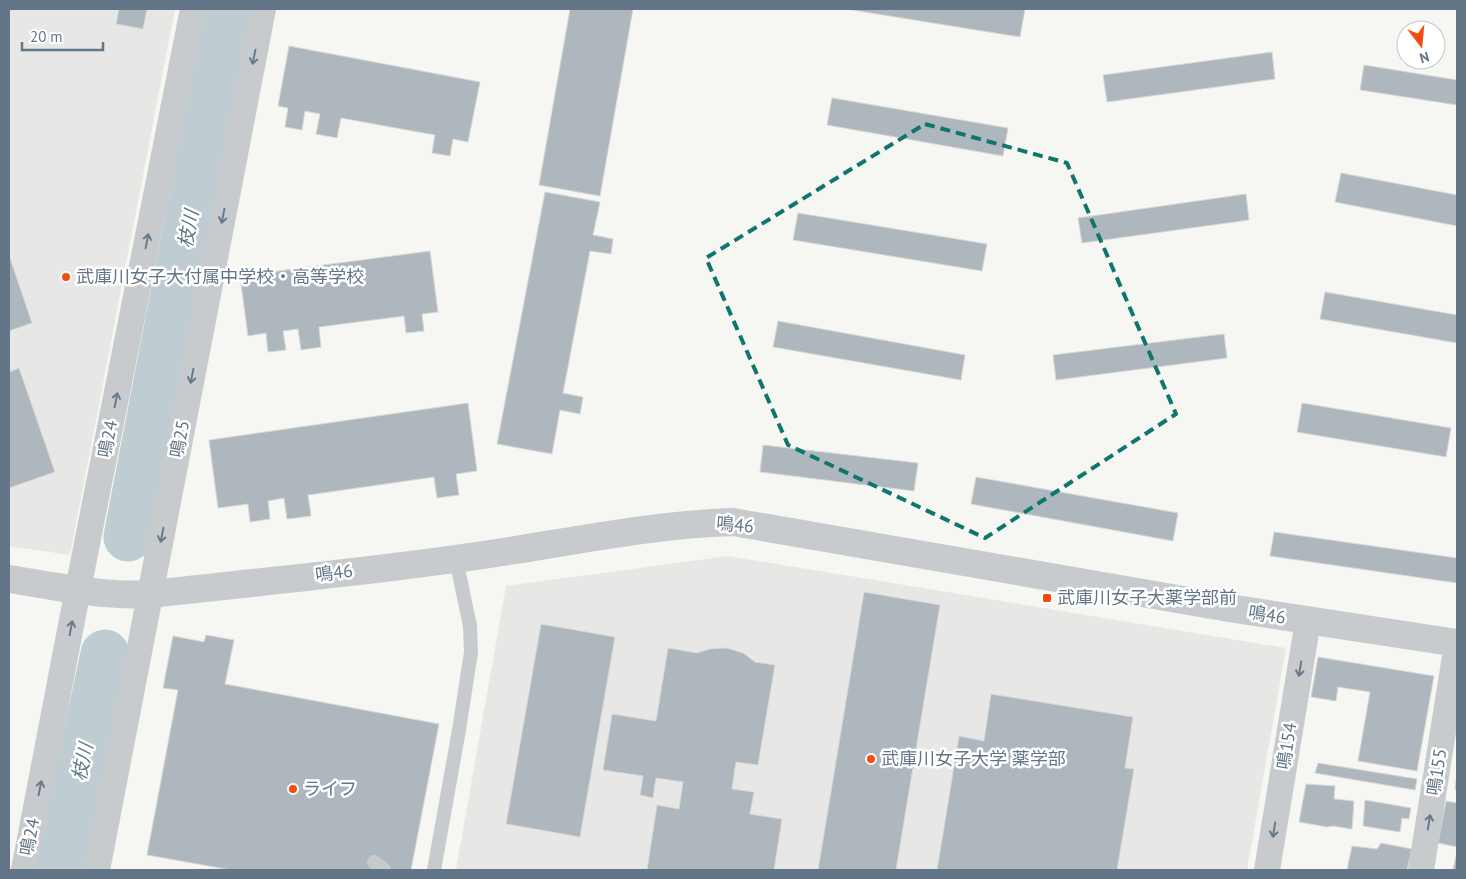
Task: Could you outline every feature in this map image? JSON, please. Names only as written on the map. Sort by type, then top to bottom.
[{"type":"street","name":"鳴24","points":[[24,870],[193,9]]},
{"type":"street","name":"鳴25","points":[[97,870],[263,9]]},
{"type":"street","name":"鳴46","points":[[9,579],[115,594],[150,594],[456,559],[651,528],[733,522],[1308,621],[1457,644]]},
{"type":"street","name":"鳴154","points":[[1267,870],[1308,621]]},
{"type":"street","name":"鳴155","points":[[1421,870],[1457,644]]},
{"type":"lane","points":[[434,870],[471,652],[470,626],[456,559]]},
{"type":"highlighted area","points":[[925,124],[1067,163],[1176,414],[985,538],[788,445],[706,258]]},
{"type":"shaded area","name":"武庫川女子大付属中学校・高等学校","points":[[9,9],[175,9],[70,555],[9,546]]},
{"type":"shaded area","name":"武庫川女子大学 薬学部","points":[[728,556],[1286,648],[1247,870],[456,870],[506,586]]},
{"type":"building","points":[[119,9],[147,9],[143,29],[116,24]]},
{"type":"building","points":[[570,9],[633,9],[600,196],[539,185]]},
{"type":"building","points":[[846,9],[1025,9],[1020,37]]},
{"type":"building","points":[[289,46],[480,82],[468,142],[453,139],[450,156],[432,153],[435,135],[341,118],[337,138],[316,134],[320,114],[305,111],[302,130],[285,127],[288,108],[278,106]]},
{"type":"building","points":[[1272,52],[1275,79],[1107,102],[1103,75]]},
{"type":"building","points":[[1364,65],[1457,80],[1457,105],[1360,90]]},
{"type":"building","points":[[832,98],[1008,128],[1003,156],[827,125]]},
{"type":"building","points":[[1341,173],[1457,195],[1457,226],[1335,202]]},
{"type":"building","points":[[545,192],[600,202],[593,235],[613,239],[611,254],[590,251],[563,393],[583,397],[580,414],[560,410],[552,454],[497,444]]},
{"type":"building","points":[[1246,194],[1249,220],[1082,243],[1078,218]]},
{"type":"building","points":[[798,213],[987,244],[982,271],[793,240]]},
{"type":"building","points":[[430,251],[438,312],[422,314],[424,331],[406,333],[404,316],[319,327],[321,347],[301,350],[298,329],[283,331],[286,350],[268,352],[266,333],[248,336],[240,276]]},
{"type":"building","points":[[9,255],[32,323],[9,331]]},
{"type":"building","points":[[1325,292],[1457,315],[1457,343],[1320,319]]},
{"type":"building","points":[[778,321],[965,355],[961,380],[773,347]]},
{"type":"building","points":[[1224,334],[1227,358],[1056,380],[1053,355]]},
{"type":"building","points":[[19,368],[55,472],[9,488],[9,372]]},
{"type":"building","points":[[468,403],[477,471],[456,474],[459,495],[437,498],[434,477],[308,495],[311,516],[287,519],[284,498],[268,501],[270,519],[250,522],[248,504],[218,508],[209,440]]},
{"type":"building","points":[[1302,403],[1451,428],[1446,457],[1297,432]]},
{"type":"building","points":[[763,445],[918,463],[914,491],[760,472]]},
{"type":"building","points":[[976,477],[1178,513],[1173,541],[971,504]]},
{"type":"building","points":[[1274,532],[1457,558],[1457,583],[1270,556]]},
{"type":"building","points":[[864,592],[940,605],[896,870],[818,870]]},
{"type":"building","points":[[541,624],[615,637],[580,837],[506,824]]},
{"type":"building","name":"ライフ","points":[[206,635],[234,640],[225,684],[439,724],[411,870],[231,870],[147,855],[178,690],[163,688],[173,636],[204,642]]},
{"type":"building","points":[[668,648],[697,653],[710,649],[727,648],[743,653],[755,662],[775,665],[758,765],[736,762],[732,789],[754,792],[750,814],[782,819],[774,870],[647,870],[657,805],[679,809],[683,782],[656,778],[653,798],[640,795],[643,776],[603,770],[612,714],[656,721]]},
{"type":"building","points":[[1318,657],[1434,676],[1417,771],[1358,761],[1370,692],[1338,687],[1336,701],[1311,697]]},
{"type":"building","points":[[991,694],[1133,717],[1125,768],[1134,769],[1117,870],[937,870],[959,736],[984,741]]},
{"type":"building","points":[[1318,763],[1417,779],[1415,790],[1315,773]]},
{"type":"building","points":[[1457,772],[1457,791],[1455,789]]},
{"type":"building","points":[[1306,784],[1335,786],[1334,799],[1354,801],[1352,829],[1299,822]]},
{"type":"building","points":[[1365,800],[1411,808],[1409,819],[1402,818],[1400,832],[1363,826]]},
{"type":"building","points":[[1446,801],[1457,803],[1457,847],[1438,843]]},
{"type":"building","points":[[1381,843],[1412,849],[1407,870],[1347,870],[1352,846],[1377,849]]},
{"type":"building","points":[[1457,851],[1457,870],[1453,870]]},
{"type":"waterway","name":"枝川","points":[[128,537],[230,9]]},
{"type":"waterway","name":"枝川","points":[[59,870],[105,654]]},
{"type":"place","name":"武庫川女子大付属中学校・高等学校","points":[[66,277]]},
{"type":"place","name":"武庫川女子大薬学部前","points":[[1047,598]]},
{"type":"place","name":"武庫川女子大学 薬学部","points":[[871,759]]},
{"type":"place","name":"ライフ","points":[[293,789]]}]
